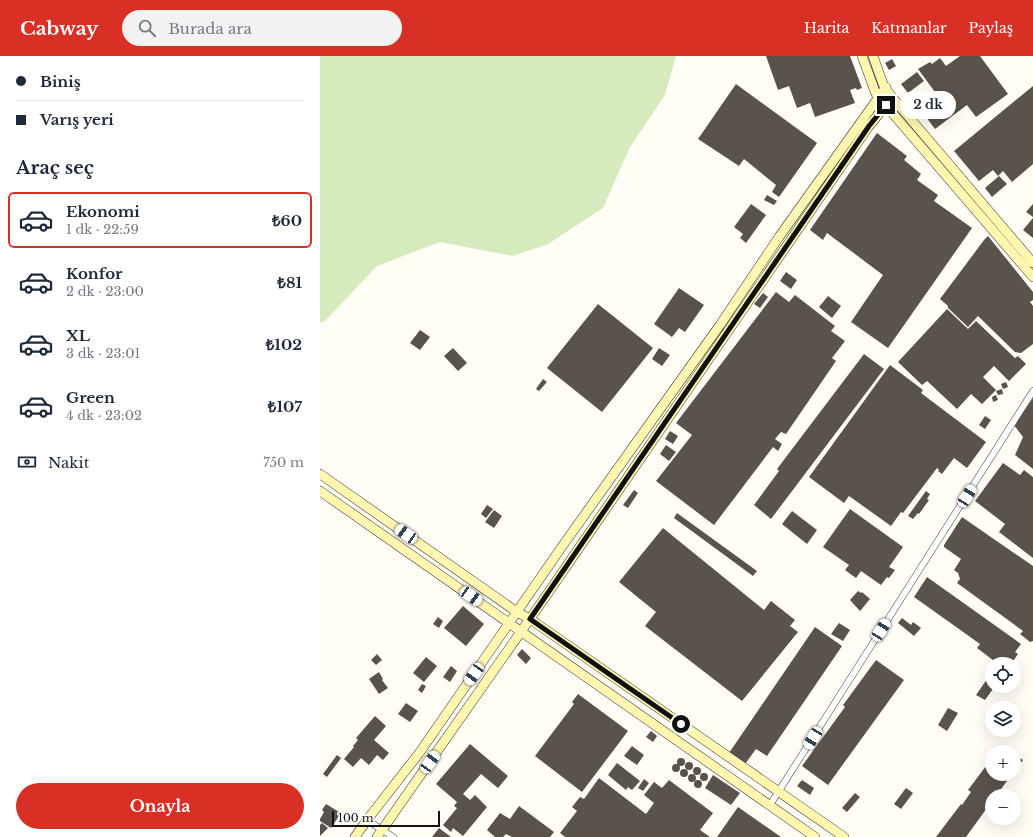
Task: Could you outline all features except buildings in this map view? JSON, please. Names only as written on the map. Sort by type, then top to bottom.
[{"type":"street","points":[[862,56],[876,94],[1033,277]]},
{"type":"street","points":[[873,56],[883,84],[892,96],[1033,264]]},
{"type":"street","points":[[380,833],[522,631],[869,126],[883,101],[886,87]]},
{"type":"street","points":[[355,837],[366,820],[420,752],[864,117],[883,101],[892,96]]},
{"type":"street","points":[[770,805],[1033,392]]},
{"type":"street","points":[[320,474],[517,612],[530,619],[844,837]]},
{"type":"street","points":[[320,491],[816,837]]},
{"type":"street","points":[[366,820],[380,833],[393,837]]},
{"type":"green space","points":[[320,56],[676,56],[665,95],[630,147],[603,208],[548,244],[513,256],[440,242],[377,266],[325,321],[320,323]]},
{"type":"route","points":[[681,724],[530,619],[738,315],[869,126],[886,105]]}]
